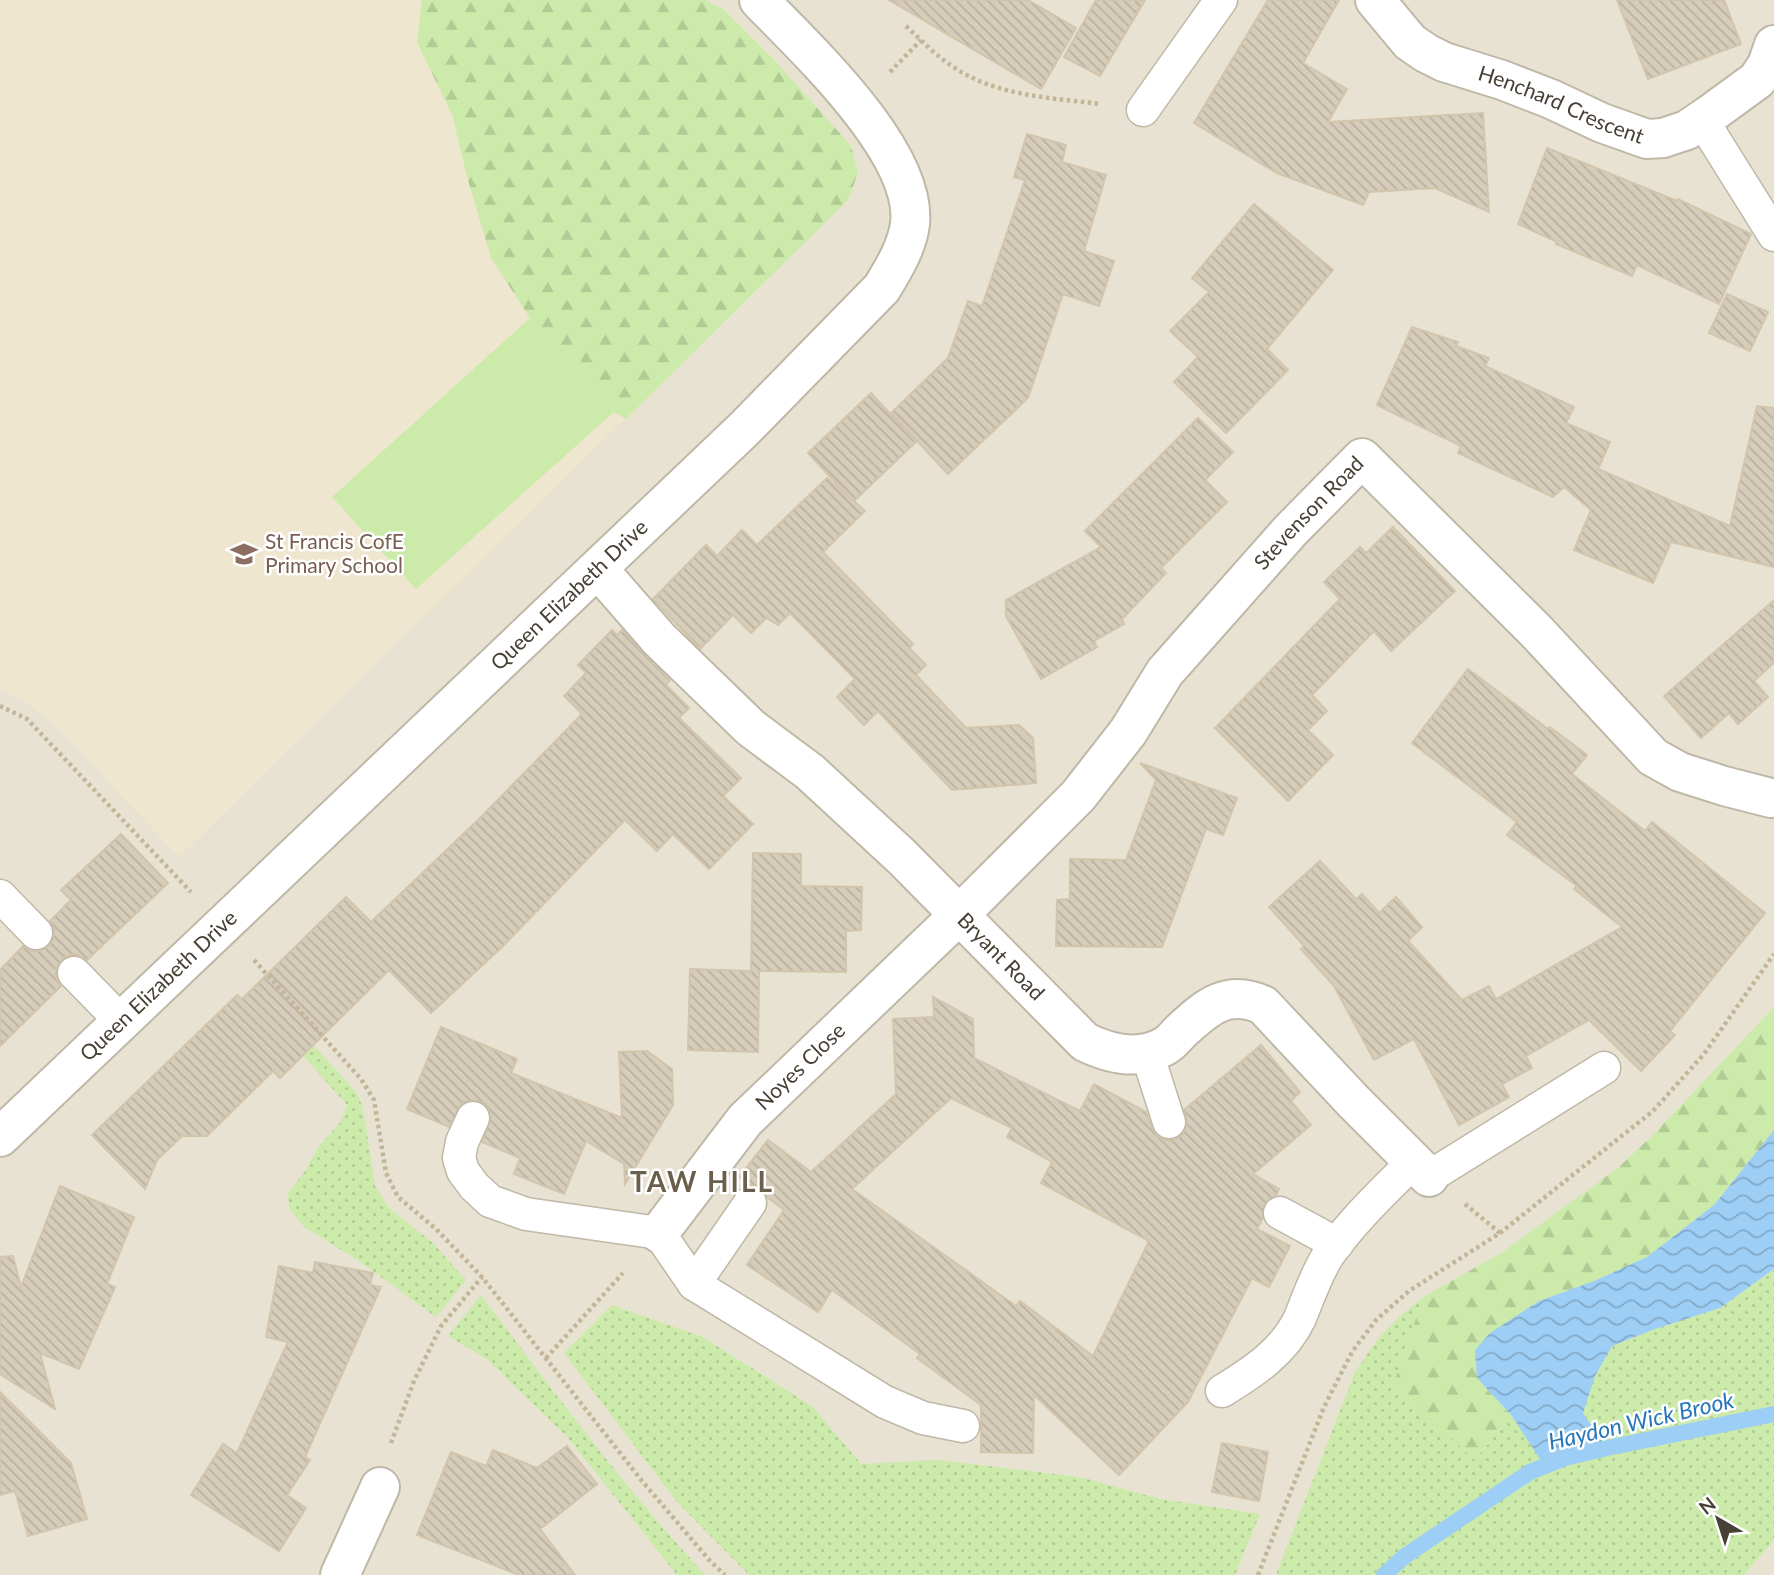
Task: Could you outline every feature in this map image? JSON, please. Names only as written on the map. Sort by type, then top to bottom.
[{"type":"street","name":"Queen Elizabeth Drive","points":[[0,1137],[744,429],[882,288],[899,260],[909,225],[908,195],[904,183],[878,134],[839,85],[759,0]]},
{"type":"street","name":"Henchard Crescent","points":[[1376,0],[1410,42],[1426,53],[1444,62],[1539,94],[1602,123],[1647,139],[1663,138],[1687,130],[1757,80],[1768,65],[1774,45]]},
{"type":"street","name":"Stevenson Road","points":[[959,915],[1078,796],[1128,732],[1165,672],[1290,531],[1362,457],[1536,631],[1653,757],[1680,772],[1773,796]]},
{"type":"street","name":"Bryant Road","points":[[598,569],[659,639],[751,728],[810,772],[902,858],[1085,1042],[1106,1052],[1128,1055],[1147,1053],[1166,1046],[1208,1008],[1237,997],[1250,999],[1263,1005],[1421,1170]]},
{"type":"street","name":"Noyes Close","points":[[659,1233],[745,1120],[959,915]]},
{"type":"street","points":[[340,1575],[380,1487]]},
{"type":"lane","points":[[1143,110],[1221,0]]},
{"type":"lane","points":[[1702,120],[1774,235]]},
{"type":"lane","points":[[0,896],[36,933]]},
{"type":"lane","points":[[74,973],[121,1021]]},
{"type":"lane","points":[[1147,1053],[1169,1122]]},
{"type":"lane","points":[[1222,1391],[1261,1367],[1285,1341],[1299,1320],[1310,1290],[1329,1255],[1361,1214],[1421,1170],[1604,1068]]},
{"type":"lane","points":[[473,1118],[462,1142],[459,1158],[463,1171],[490,1201],[526,1214],[659,1233],[694,1284],[885,1402],[923,1418],[962,1426]]},
{"type":"lane","points":[[694,1284],[750,1203]]},
{"type":"lane","points":[[1280,1213],[1337,1244]]},
{"type":"path","points":[[906,26],[954,68],[978,81],[1042,97],[1143,110]]},
{"type":"path","points":[[0,706],[27,719],[222,925],[361,1079],[374,1100],[386,1172],[398,1197],[436,1228],[482,1277],[642,1481],[725,1575]]},
{"type":"path","points":[[1258,1575],[1324,1407],[1352,1352],[1376,1320],[1409,1291],[1500,1233],[1653,1111],[1704,1054],[1772,958]]},
{"type":"path","points":[[546,1358],[659,1233]]},
{"type":"path","points":[[380,1487],[388,1451],[414,1381],[441,1326],[482,1277]]},
{"type":"shaded area","points":[[0,0],[1774,0],[1774,1575],[0,1575]]},
{"type":"shaded area","name":"St Francis CofE Primary School","points":[[0,0],[705,0],[723,9],[778,64],[851,146],[858,173],[848,200],[179,857],[59,729],[27,703],[0,689]]},
{"type":"green space","points":[[422,0],[705,0],[723,9],[778,64],[851,146],[858,173],[848,200],[626,419],[614,412],[530,318],[491,258],[453,117],[417,42]]},
{"type":"green space","points":[[530,318],[614,412],[416,589],[332,497]]},
{"type":"green space","points":[[1774,1007],[1774,1130],[1714,1205],[1647,1257],[1594,1281],[1477,1378],[1512,1416],[1474,1460],[1394,1383],[1423,1297],[1501,1253],[1619,1167],[1654,1134]]},
{"type":"green space","points":[[288,1017],[357,1093],[363,1108],[375,1186],[389,1208],[433,1243],[466,1280],[436,1317],[356,1259],[304,1227],[290,1210],[287,1194],[305,1171],[318,1147],[340,1123],[347,1105],[277,1026]]},
{"type":"green space","points":[[1774,1269],[1774,1540],[1744,1575],[1276,1575],[1355,1372],[1377,1340],[1423,1297],[1394,1383],[1475,1459],[1512,1416],[1546,1467],[1565,1458],[1595,1376],[1612,1346],[1720,1308]]},
{"type":"green space","points":[[481,1295],[618,1473],[705,1575],[677,1575],[568,1438],[488,1360],[448,1336]]},
{"type":"green space","points":[[612,1305],[703,1337],[813,1407],[861,1464],[938,1460],[1080,1477],[1160,1499],[1260,1514],[1235,1575],[749,1575],[677,1502],[564,1353]]},
{"type":"water","points":[[1774,1130],[1774,1269],[1720,1308],[1612,1346],[1595,1376],[1583,1413],[1607,1448],[1565,1458],[1545,1467],[1512,1416],[1477,1378],[1475,1350],[1490,1333],[1539,1301],[1594,1281],[1647,1257],[1714,1205]]},
{"type":"building","points":[[889,0],[1028,0],[1076,28],[1041,89]]},
{"type":"building","points":[[1096,0],[1145,0],[1100,76],[1064,57]]},
{"type":"building","points":[[1268,0],[1339,0],[1303,63],[1347,89],[1328,122],[1483,113],[1489,212],[1435,188],[1369,192],[1363,205],[1277,173],[1194,123]]},
{"type":"building","points":[[1617,0],[1724,0],[1741,44],[1648,79]]},
{"type":"building","points":[[1027,134],[1066,145],[1062,162],[1106,175],[1084,251],[1114,261],[1099,306],[1063,294],[1028,398],[948,474],[891,413],[948,358],[968,301],[982,306],[1025,180],[1014,177]]},
{"type":"building","points":[[1547,148],[1677,201],[1678,199],[1751,234],[1719,304],[1637,265],[1632,276],[1556,244],[1557,242],[1518,224]]},
{"type":"building","points":[[1254,204],[1333,270],[1267,349],[1288,370],[1226,433],[1174,382],[1198,357],[1170,331],[1209,292],[1192,278]]},
{"type":"building","points":[[1727,294],[1768,312],[1750,351],[1709,333]]},
{"type":"building","points":[[1412,327],[1458,342],[1456,346],[1489,358],[1485,366],[1574,407],[1566,423],[1610,442],[1598,469],[1730,526],[1757,406],[1774,408],[1774,567],[1671,542],[1653,583],[1574,550],[1591,510],[1564,487],[1553,497],[1458,453],[1461,446],[1377,405]]},
{"type":"building","points":[[871,393],[916,442],[854,501],[865,511],[823,552],[913,644],[909,648],[926,665],[916,675],[966,728],[1019,725],[1033,738],[1036,783],[952,790],[878,711],[864,725],[837,697],[855,679],[790,613],[778,625],[766,618],[751,633],[733,615],[700,649],[653,599],[706,545],[717,556],[742,530],[757,545],[827,478],[852,500],[808,453]]},
{"type":"building","points":[[1198,418],[1233,452],[1205,480],[1227,502],[1161,568],[1166,573],[1122,619],[1124,624],[1094,641],[1097,647],[1041,679],[1006,616],[1006,600],[1101,547],[1085,531]]},
{"type":"building","points":[[1393,527],[1455,591],[1391,651],[1374,631],[1312,695],[1327,711],[1308,730],[1333,755],[1288,801],[1215,728],[1340,599],[1324,582],[1360,547],[1366,553]]},
{"type":"building","points":[[1774,600],[1774,663],[1754,681],[1768,697],[1738,724],[1729,713],[1701,738],[1664,696]]},
{"type":"building","points":[[612,630],[617,635],[622,630],[670,680],[666,685],[689,708],[679,718],[741,778],[723,796],[753,824],[709,869],[673,834],[657,851],[625,820],[503,946],[431,1013],[389,970],[280,1078],[273,1071],[207,1136],[182,1136],[157,1160],[145,1189],[92,1135],[237,995],[242,999],[346,897],[371,922],[480,818],[582,714],[564,696],[586,673],[578,665]]},
{"type":"building","points":[[1468,669],[1587,755],[1572,774],[1645,831],[1652,822],[1765,913],[1670,1031],[1675,1035],[1641,1071],[1589,1020],[1526,1056],[1532,1068],[1502,1084],[1509,1097],[1459,1125],[1414,1039],[1374,1060],[1334,986],[1301,949],[1304,946],[1269,907],[1320,861],[1356,899],[1362,894],[1379,913],[1396,897],[1422,927],[1408,941],[1462,1000],[1489,986],[1496,999],[1622,927],[1574,889],[1577,886],[1507,835],[1517,822],[1412,743]]},
{"type":"building","points":[[1140,763],[1237,798],[1223,835],[1206,829],[1162,947],[1056,946],[1057,900],[1070,899],[1070,859],[1126,860],[1156,780]]},
{"type":"building","points":[[121,834],[168,883],[87,960],[78,955],[62,959],[56,969],[56,978],[61,986],[0,1046],[0,970],[23,946],[32,951],[40,951],[49,946],[54,929],[50,921],[71,900],[61,890]]},
{"type":"building","points":[[753,853],[801,854],[801,886],[862,887],[861,930],[846,931],[846,972],[759,971],[758,1052],[688,1050],[690,969],[751,971]]},
{"type":"building","points":[[933,997],[973,1019],[974,1058],[1080,1111],[1094,1084],[1146,1112],[1157,1136],[1164,1140],[1174,1140],[1182,1135],[1187,1125],[1184,1110],[1261,1045],[1300,1092],[1291,1101],[1311,1125],[1253,1174],[1279,1189],[1276,1196],[1264,1204],[1263,1218],[1257,1229],[1290,1246],[1269,1287],[1252,1278],[1188,1402],[1119,1475],[1034,1395],[1033,1453],[981,1452],[981,1405],[917,1358],[920,1354],[832,1290],[818,1312],[747,1265],[784,1210],[767,1197],[761,1188],[750,1185],[739,1177],[768,1140],[811,1172],[896,1094],[893,1019],[934,1017]],"holes":[[[951,1098],[1012,1128],[1007,1137],[1052,1162],[1041,1183],[1149,1241],[1093,1356],[1020,1301],[1016,1306],[852,1189]]]},
{"type":"building","points":[[441,1027],[517,1059],[511,1073],[622,1118],[619,1052],[647,1051],[672,1069],[673,1105],[625,1184],[624,1164],[586,1141],[564,1194],[514,1174],[520,1158],[482,1142],[491,1117],[488,1108],[481,1102],[471,1100],[462,1103],[449,1127],[407,1109]]},
{"type":"building","points":[[60,1186],[134,1217],[107,1284],[115,1287],[79,1369],[40,1353],[55,1409],[0,1374],[0,1257],[13,1256],[21,1287]]},
{"type":"building","points":[[315,1262],[373,1273],[370,1285],[381,1287],[305,1457],[310,1460],[287,1495],[306,1508],[279,1551],[191,1495],[223,1444],[237,1453],[288,1342],[266,1337],[279,1266],[313,1273]]},
{"type":"building","points":[[0,1392],[71,1463],[87,1519],[28,1536],[15,1491],[0,1495]]},
{"type":"building","points":[[1222,1443],[1268,1452],[1259,1501],[1212,1492]]},
{"type":"building","points":[[567,1446],[597,1484],[540,1529],[575,1575],[519,1575],[417,1535],[451,1452],[486,1466],[493,1450],[537,1468]]},
{"type":"waterway","name":"Haydon Wick Brook","points":[[1384,1575],[1405,1556],[1530,1472],[1565,1458],[1607,1448],[1774,1414]]},
{"type":"place","name":"St Francis CofE Primary School","points":[[244,554]]},
{"type":"district","name":"TAW HILL","points":[[702,1182]]}]
